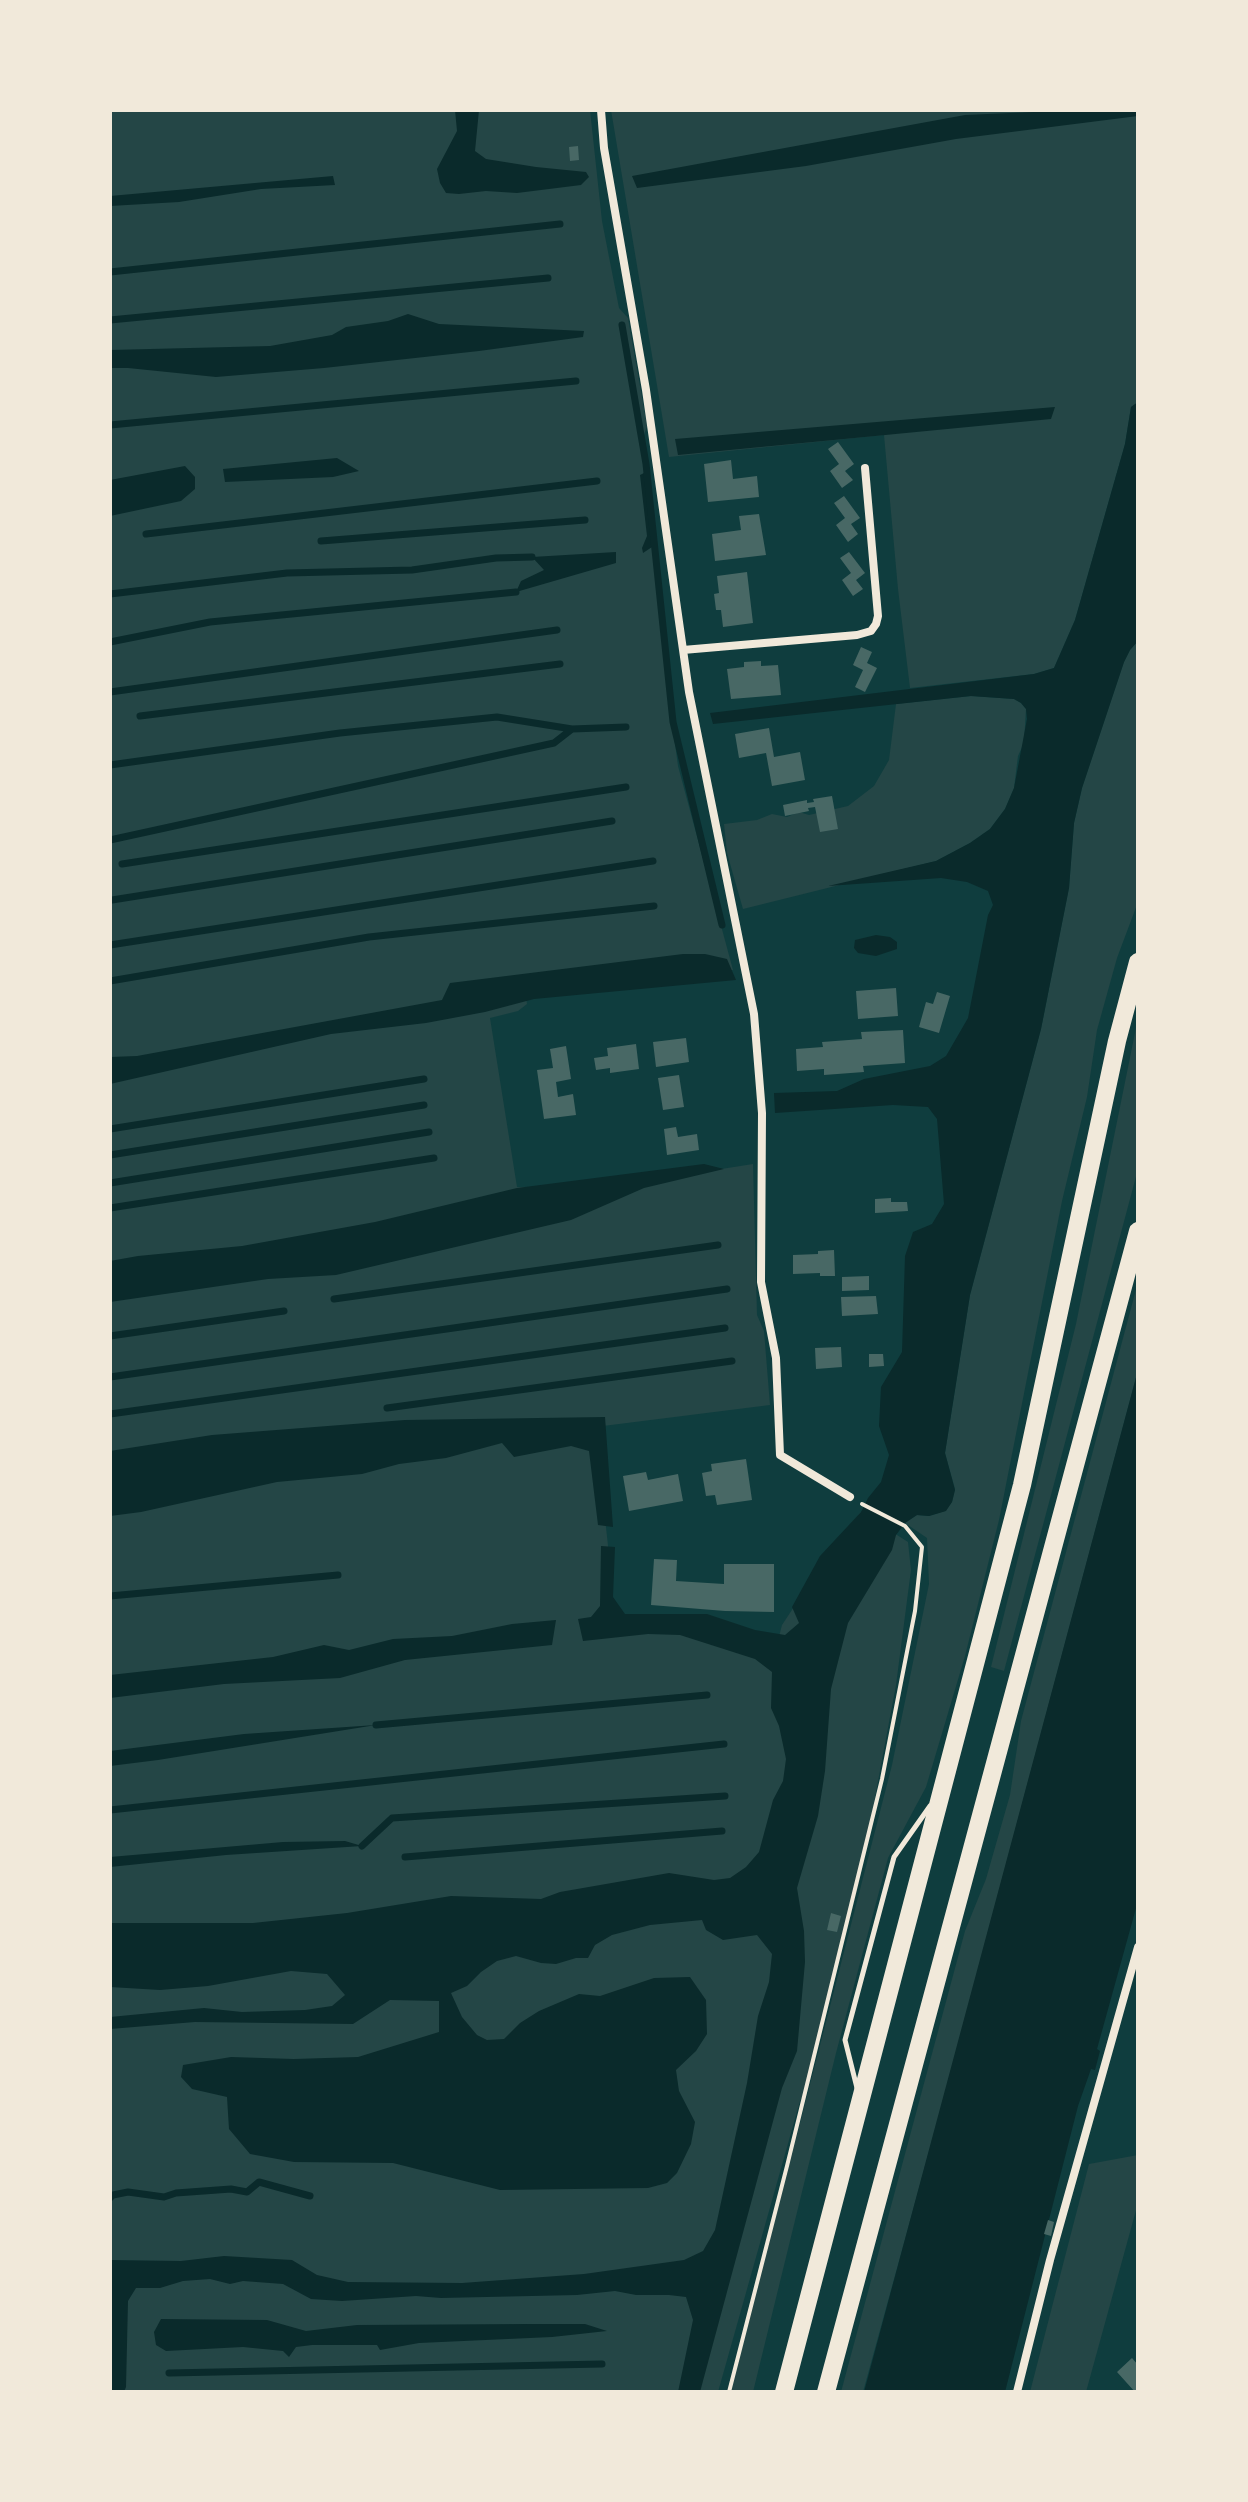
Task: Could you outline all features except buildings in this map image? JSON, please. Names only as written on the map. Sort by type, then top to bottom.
[{"type":"highway","points":[[784,2392],[1022,1485],[1117,1041],[1138,962]]},
{"type":"highway","points":[[826,2392],[1138,1231]]},
{"type":"street","points":[[601,110],[604,148],[646,390],[689,692],[754,1014],[762,1113],[761,1282],[776,1358],[780,1455],[850,1497]]},
{"type":"street","points":[[683,650],[857,635],[871,631],[878,616],[865,468]]},
{"type":"street","points":[[1017,2392],[1050,2260],[1138,1947]]},
{"type":"lane","points":[[860,2104],[845,2040],[894,1857],[945,1785]]},
{"type":"path","points":[[729,2392],[882,1779],[915,1611],[922,1547],[905,1526],[850,1497]]},
{"type":"shaded area","points":[[110,110],[590,110],[602,221],[619,308],[628,318],[647,426],[642,441],[657,554],[678,766],[733,970],[635,977],[525,991],[527,1004],[518,1011],[490,1018],[517,1187],[633,1186],[639,1182],[753,1164],[757,1315],[764,1331],[770,1405],[595,1427],[616,1621],[777,1644],[782,1625],[842,1534],[861,1512],[908,1542],[911,1570],[896,1685],[859,1883],[806,2091],[800,2101],[718,2392],[110,2392]]},
{"type":"shaded area","points":[[455,110],[479,110],[475,151],[486,159],[586,172],[589,177],[581,185],[517,193],[446,193],[437,169],[457,131]]},
{"type":"shaded area","points":[[611,110],[1138,110],[1138,402],[1131,407],[1125,444],[1075,620],[1054,668],[1034,674],[910,688],[884,435],[669,457]]},
{"type":"shaded area","points":[[1138,110],[1138,116],[956,139],[806,166],[637,188],[632,176],[965,115]]},
{"type":"shaded area","points":[[333,176],[335,185],[261,189],[179,202],[110,206],[110,196]]},
{"type":"shaded area","points":[[408,314],[439,324],[584,331],[583,337],[479,351],[216,377],[110,368],[110,350],[270,346],[332,335],[346,327],[388,321]]},
{"type":"shaded area","points":[[1138,402],[1138,641],[1124,662],[1082,788],[1074,823],[1069,888],[1041,1029],[970,1295],[945,1453],[955,1490],[946,1511],[929,1516],[917,1515],[905,1523],[848,1623],[831,1689],[818,1816],[797,1888],[805,1962],[797,2051],[782,2088],[700,2392],[678,2392],[693,2320],[686,2297],[615,2291],[577,2295],[416,2296],[342,2301],[311,2299],[283,2284],[243,2281],[230,2284],[210,2279],[183,2281],[160,2288],[136,2288],[128,2301],[126,2387],[124,2392],[110,2392],[110,2260],[181,2261],[224,2256],[292,2260],[317,2275],[348,2282],[462,2283],[584,2274],[684,2260],[703,2251],[715,2230],[747,2083],[758,2016],[769,1982],[772,1954],[757,1935],[723,1940],[706,1930],[702,1920],[650,1925],[612,1935],[595,1945],[588,1958],[556,1964],[516,1956],[497,1961],[467,1986],[451,1993],[462,2017],[477,2035],[487,2040],[504,2039],[520,2023],[539,2011],[579,1994],[600,1996],[654,1978],[690,1977],[706,2000],[707,2034],[696,2051],[676,2070],[679,2091],[695,2122],[691,2144],[677,2173],[667,2183],[648,2188],[500,2190],[393,2163],[294,2162],[250,2154],[229,2129],[227,2097],[192,2089],[181,2077],[183,2065],[231,2057],[358,2057],[439,2032],[439,2001],[390,2000],[353,2024],[195,2022],[110,2029],[110,2017],[204,2008],[242,2012],[305,2010],[332,2006],[345,1995],[327,1974],[291,1971],[208,1986],[160,1990],[110,1987],[110,1923],[253,1923],[347,1913],[451,1896],[541,1899],[560,1892],[669,1873],[714,1880],[730,1878],[746,1867],[759,1852],[773,1800],[783,1781],[786,1759],[779,1726],[771,1708],[772,1672],[755,1659],[680,1635],[648,1634],[583,1641],[578,1619],[591,1617],[600,1606],[601,1546],[615,1547],[613,1597],[625,1614],[707,1614],[755,1630],[785,1635],[799,1623],[792,1607],[820,1556],[861,1512],[881,1482],[889,1455],[879,1426],[881,1387],[902,1352],[905,1256],[913,1232],[932,1224],[944,1204],[937,1119],[928,1107],[893,1105],[775,1113],[774,1093],[837,1091],[864,1079],[930,1066],[946,1056],[968,1018],[988,915],[993,905],[988,891],[967,882],[941,878],[828,886],[936,861],[990,829],[1005,809],[1014,788],[1027,719],[1026,709],[1014,699],[971,696],[713,724],[710,713],[1034,674],[1054,668],[1075,620],[1125,444],[1131,407]]},
{"type":"shaded area","points":[[1055,407],[1051,419],[678,455],[675,439]]},
{"type":"shaded area","points":[[337,458],[359,471],[333,477],[225,482],[223,469]]},
{"type":"shaded area","points":[[185,466],[195,477],[195,489],[181,501],[110,516],[110,480]]},
{"type":"shaded area","points":[[644,473],[652,547],[643,553],[647,536],[640,475]]},
{"type":"shaded area","points":[[616,552],[616,563],[516,592],[521,581],[544,570],[532,557]]},
{"type":"shaded area","points":[[1138,641],[1138,902],[1117,958],[1097,1030],[1087,1097],[1062,1201],[999,1520],[965,1656],[926,1787],[888,1858],[836,2053],[753,2392],[731,2392],[892,1765],[929,1584],[927,1538],[905,1523],[917,1515],[929,1516],[945,1511],[952,1502],[955,1489],[945,1453],[970,1295],[1041,1029],[1069,888],[1074,823],[1082,788],[1124,662]]},
{"type":"shaded area","points":[[971,696],[1014,699],[1026,709],[1024,743],[1018,756],[1014,788],[1005,809],[990,829],[936,861],[743,909],[727,853],[724,824],[757,820],[772,814],[787,817],[799,812],[809,815],[848,806],[874,786],[889,760],[896,704]]},
{"type":"shaded area","points":[[876,935],[890,937],[897,942],[897,949],[876,956],[858,953],[854,948],[855,940]]},
{"type":"shaded area","points":[[683,954],[705,954],[727,959],[736,980],[534,999],[426,1023],[331,1034],[110,1084],[110,1057],[137,1056],[442,1000],[450,983]]},
{"type":"shaded area","points":[[1138,1018],[1138,1169],[1004,1671],[991,1667],[1076,1324]]},
{"type":"shaded area","points":[[704,1164],[724,1169],[644,1188],[571,1220],[336,1275],[268,1279],[110,1302],[110,1261],[242,1246],[375,1222],[517,1188]]},
{"type":"shaded area","points":[[1138,1282],[1138,1370],[941,2108],[863,2392],[841,2392],[965,1931],[986,1879],[1010,1795],[1021,1721]]},
{"type":"shaded area","points":[[1138,1370],[1138,1901],[1097,2049],[1100,2051],[1095,2070],[1091,2069],[1078,2106],[1005,2392],[864,2392]]},
{"type":"shaded area","points":[[605,1417],[613,1527],[598,1525],[589,1451],[571,1446],[514,1457],[502,1443],[446,1458],[399,1464],[362,1474],[277,1482],[110,1516],[110,1451],[212,1435],[405,1420]]},
{"type":"shaded area","points":[[556,1620],[552,1645],[405,1660],[340,1678],[224,1684],[110,1698],[110,1675],[273,1657],[324,1645],[349,1650],[393,1639],[452,1636],[512,1624]]},
{"type":"shaded area","points":[[376,1725],[110,1766],[110,1751],[244,1734]]},
{"type":"shaded area","points":[[345,1841],[362,1846],[110,1867],[110,1857],[283,1842]]},
{"type":"shaded area","points":[[1138,2155],[1138,2203],[1086,2392],[1030,2392],[1089,2164]]},
{"type":"shaded area","points":[[161,2319],[267,2320],[306,2331],[357,2325],[585,2324],[607,2331],[552,2337],[419,2343],[380,2350],[377,2345],[312,2345],[296,2347],[289,2357],[283,2351],[243,2347],[166,2351],[156,2345],[154,2332]]},
{"type":"waterway","points":[[110,272],[560,224]]},
{"type":"waterway","points":[[110,320],[548,278]]},
{"type":"waterway","points":[[622,325],[646,464],[673,722],[722,925]]},
{"type":"waterway","points":[[110,425],[576,381]]},
{"type":"waterway","points":[[146,534],[597,481]]},
{"type":"waterway","points":[[321,541],[585,520]]},
{"type":"waterway","points":[[110,594],[287,573],[412,570],[496,558],[532,557]]},
{"type":"waterway","points":[[110,642],[210,622],[516,592]]},
{"type":"waterway","points":[[110,692],[557,630]]},
{"type":"waterway","points":[[140,716],[560,664]]},
{"type":"waterway","points":[[110,765],[340,733],[497,717],[572,729],[554,743],[110,840]]},
{"type":"waterway","points":[[572,729],[626,727]]},
{"type":"waterway","points":[[122,864],[626,787]]},
{"type":"waterway","points":[[112,900],[612,821]]},
{"type":"waterway","points":[[110,945],[653,861]]},
{"type":"waterway","points":[[110,981],[369,937],[654,906]]},
{"type":"waterway","points":[[110,1129],[424,1079]]},
{"type":"waterway","points":[[110,1155],[424,1105]]},
{"type":"waterway","points":[[110,1183],[429,1132]]},
{"type":"waterway","points":[[110,1208],[434,1158]]},
{"type":"waterway","points":[[334,1299],[718,1245]]},
{"type":"waterway","points":[[110,1377],[727,1289]]},
{"type":"waterway","points":[[110,1336],[284,1311]]},
{"type":"waterway","points":[[110,1414],[725,1328]]},
{"type":"waterway","points":[[387,1408],[732,1361]]},
{"type":"waterway","points":[[110,1596],[338,1575]]},
{"type":"waterway","points":[[376,1725],[707,1695]]},
{"type":"waterway","points":[[110,1810],[724,1744]]},
{"type":"waterway","points":[[362,1846],[392,1818],[725,1796]]},
{"type":"waterway","points":[[405,1857],[722,1831]]},
{"type":"waterway","points":[[110,2198],[128,2192],[164,2197],[176,2193],[231,2189],[247,2192],[259,2182],[310,2196]]},
{"type":"waterway","points":[[169,2373],[602,2364]]}]
